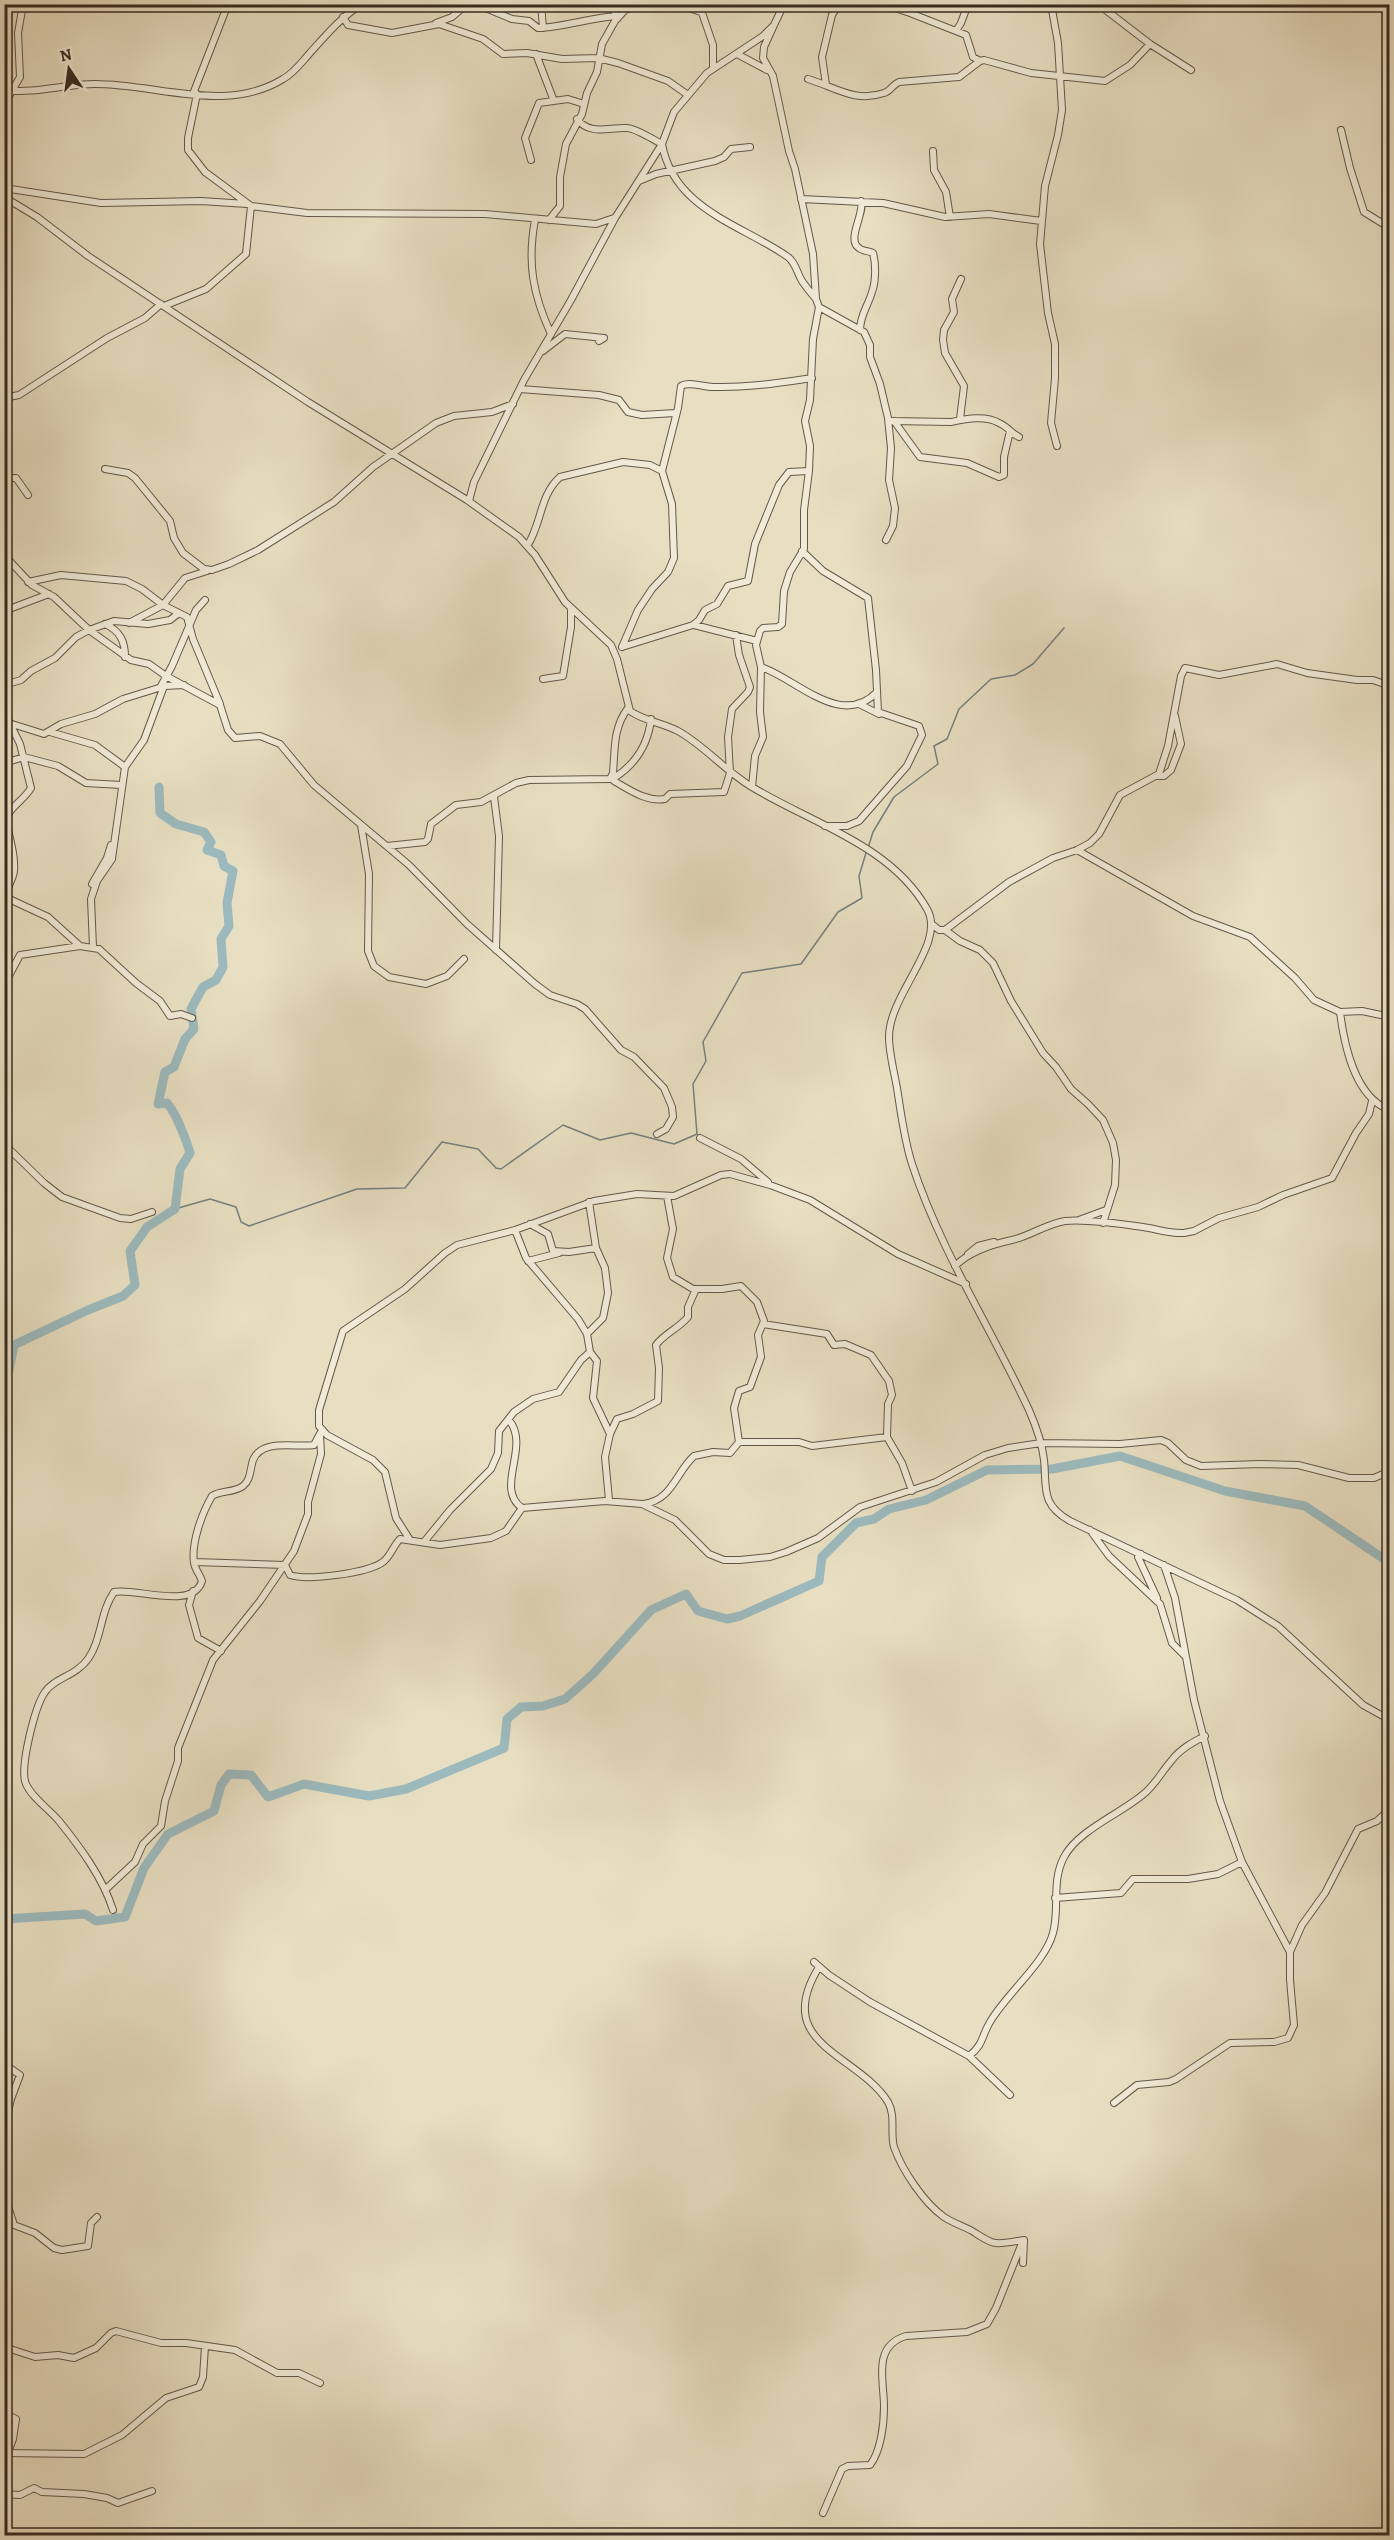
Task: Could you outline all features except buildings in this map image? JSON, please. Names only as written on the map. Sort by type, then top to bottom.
[{"type":"street","points":[[4,105],[7,91],[20,77],[18,33],[22,4]]},
{"type":"street","points":[[228,4],[213,36],[195,94],[188,150],[205,172],[249,205]]},
{"type":"street","points":[[7,91],[97,83],[195,94],[243,96],[285,79],[343,17],[362,4]]},
{"type":"street","points":[[343,17],[348,25],[384,32],[407,31],[452,17],[467,4]]},
{"type":"street","points":[[476,4],[512,19],[529,21],[537,28],[616,12],[633,6],[652,4]]},
{"type":"street","points":[[541,4],[543,28]]},
{"type":"street","points":[[599,4],[609,6],[616,12]]},
{"type":"street","points":[[676,4],[701,12]]},
{"type":"street","points":[[699,4],[713,45],[713,68]]},
{"type":"street","points":[[753,787],[755,756],[763,737],[760,718],[761,667],[756,648],[757,641],[763,628],[778,627],[782,624],[784,591],[790,572],[802,551],[810,446],[805,421],[812,378],[813,339],[819,307],[816,299],[813,254],[801,199],[774,82],[770,71],[765,66],[763,56],[764,47],[784,4]]},
{"type":"street","points":[[826,85],[822,57],[832,15],[839,4]]},
{"type":"street","points":[[883,4],[966,35],[973,57],[980,61],[997,62],[1031,73],[1094,80],[1111,79],[1130,65],[1150,44]]},
{"type":"street","points":[[956,31],[968,4]]},
{"type":"street","points":[[1050,4],[1057,30],[1062,110],[1046,182],[1041,221],[1040,259],[1055,344],[1051,423],[1057,446]]},
{"type":"street","points":[[1098,4],[1150,44],[1191,70]]},
{"type":"street","points":[[548,220],[560,206],[560,177],[566,144],[582,114],[597,72],[602,44],[616,12]]},
{"type":"street","points":[[436,23],[485,40],[504,54],[536,54],[562,59],[598,58],[644,71],[670,82],[688,95]]},
{"type":"street","points":[[469,501],[474,482],[520,389],[615,218],[662,144],[674,112],[713,68],[752,45],[774,25]]},
{"type":"street","points":[[536,54],[554,101]]},
{"type":"street","points":[[737,54],[770,71]]},
{"type":"street","points":[[808,79],[864,98],[885,93],[899,82],[959,77],[980,61]]},
{"type":"street","points":[[531,160],[525,138],[539,103],[568,99],[584,104]]},
{"type":"street","points":[[577,120],[583,127],[590,129],[629,128],[662,144]]},
{"type":"street","points":[[1341,130],[1364,212],[1389,228]]},
{"type":"street","points":[[662,144],[664,156],[672,174],[698,202],[723,221],[789,258],[802,282],[816,299]]},
{"type":"street","points":[[639,181],[663,172],[672,174],[715,161],[724,157],[731,149],[750,147]]},
{"type":"street","points":[[933,150],[934,170],[946,192],[950,217]]},
{"type":"street","points":[[4,188],[95,202],[201,201],[307,213],[485,214],[596,224],[615,218]]},
{"type":"street","points":[[4,197],[37,217],[88,256],[343,425],[393,453],[469,501],[519,537],[571,608],[611,645],[615,652],[628,708],[634,714],[651,719],[687,736],[730,773],[872,852],[904,878],[925,905],[933,925],[980,950],[993,963],[1011,1001],[1043,1053],[1071,1089],[1102,1120],[1113,1143],[1116,1160],[1114,1185],[1103,1223]]},
{"type":"street","points":[[801,199],[883,203],[936,216],[989,214],[1041,221]]},
{"type":"street","points":[[860,330],[860,322],[873,291],[874,277],[873,253],[858,248],[855,243],[856,227],[862,210],[861,201]]},
{"type":"street","points":[[4,398],[19,395],[163,305],[206,289],[246,254],[249,205]]},
{"type":"street","points":[[535,220],[531,261],[537,305],[551,334]]},
{"type":"street","points":[[596,224],[602,228],[605,236]]},
{"type":"street","points":[[960,419],[964,386],[945,353],[943,340],[944,330],[954,312],[952,299],[961,279]]},
{"type":"street","points":[[819,307],[868,337],[870,357],[890,421],[892,456],[889,480],[895,508],[893,526],[886,540]]},
{"type":"street","points":[[540,353],[565,334],[604,338],[599,341]]},
{"type":"street","points":[[622,647],[638,610],[652,589],[668,572],[674,558],[672,504],[662,469],[678,408],[681,386],[685,384],[711,387],[758,386],[812,378]]},
{"type":"street","points":[[520,389],[599,395],[619,400],[628,412],[642,415],[675,413]]},
{"type":"street","points":[[129,622],[163,605],[185,578],[229,564],[273,541],[334,502],[367,472],[446,418],[492,412],[513,404]]},
{"type":"street","points":[[890,421],[951,422],[960,419],[986,419],[999,422],[1019,438]]},
{"type":"street","points":[[890,421],[920,457],[967,464],[999,477],[1004,475],[1004,457],[1010,431]]},
{"type":"street","points":[[527,546],[538,526],[542,502],[560,477],[622,462],[662,469]]},
{"type":"street","points":[[105,469],[128,473],[135,478],[170,520],[174,538],[183,553],[208,570]]},
{"type":"street","points":[[615,652],[622,647],[693,625],[705,610],[717,604],[728,586],[748,581],[755,544],[779,485],[789,472],[809,471]]},
{"type":"street","points":[[4,478],[16,478],[28,495]]},
{"type":"street","points":[[802,551],[823,571],[870,601],[879,714]]},
{"type":"street","points":[[4,555],[28,582],[48,594],[89,630],[125,657],[149,664],[220,705]]},
{"type":"street","points":[[28,582],[61,575],[126,581],[142,589],[163,605],[187,617],[193,639],[231,735],[238,739],[260,736],[280,744],[314,785],[409,865],[496,950],[544,991],[581,1006],[621,1050],[634,1057],[664,1088],[672,1107],[673,1117],[666,1129],[657,1134]]},
{"type":"street","points":[[4,611],[48,594]]},
{"type":"street","points":[[93,947],[91,915],[93,879],[115,841],[125,767],[144,740],[167,676],[196,610],[205,600]]},
{"type":"street","points":[[543,679],[563,676],[571,627],[571,608]]},
{"type":"street","points":[[4,685],[21,680],[31,671],[55,658],[76,637],[105,623],[114,621],[148,624],[170,620],[179,613]]},
{"type":"street","points":[[105,623],[115,629],[123,640],[125,657]]},
{"type":"street","points":[[693,625],[757,641]]},
{"type":"street","points":[[628,708],[615,732],[614,781],[639,795],[661,800],[670,794],[685,792],[722,793],[730,773],[728,737],[732,709],[750,687],[739,655],[736,635]]},
{"type":"street","points":[[945,930],[1002,887],[1053,858],[1077,850],[1099,834],[1120,795],[1161,771],[1181,676],[1186,668],[1219,675],[1277,664],[1307,674],[1373,680],[1389,686]]},
{"type":"street","points":[[761,667],[777,673],[826,702],[859,704],[868,701],[877,692]]},
{"type":"street","points":[[50,732],[61,724],[95,714],[123,699],[163,686],[184,686]]},
{"type":"street","points":[[824,826],[848,826],[859,821],[907,766],[922,735],[919,726],[879,714],[859,704]]},
{"type":"street","points":[[4,711],[24,757],[31,788],[24,798],[9,811],[6,818],[14,852],[14,872],[6,892],[7,898],[48,918],[80,946]]},
{"type":"street","points":[[1156,776],[1161,777],[1171,770],[1180,744],[1174,714]]},
{"type":"street","points":[[387,846],[425,842],[428,839],[431,824],[453,806],[481,802],[494,797],[516,783],[529,780],[609,779],[638,759],[649,733],[651,719]]},
{"type":"street","points":[[11,724],[38,734],[50,732],[95,745],[125,767]]},
{"type":"street","points":[[4,763],[24,757],[58,766],[86,783],[121,785]]},
{"type":"street","points":[[494,797],[499,836],[496,950]]},
{"type":"street","points":[[361,825],[369,874],[368,951],[374,966],[389,977],[426,984],[447,976],[464,959]]},
{"type":"street","points":[[1077,850],[1193,916],[1250,937],[1295,978],[1314,1000],[1340,1011],[1362,1011],[1389,1017]]},
{"type":"street","points":[[933,925],[927,948],[896,1003],[889,1037],[912,1163],[955,1266],[967,1285],[1027,1406],[1041,1443],[1045,1491],[1052,1507],[1064,1517],[1238,1600],[1278,1626],[1363,1705],[1389,1720]]},
{"type":"street","points":[[4,985],[20,955],[80,946],[93,947],[105,953],[136,983],[160,1001],[170,1016],[182,1014],[192,1018]]},
{"type":"street","points":[[1340,1011],[1344,1043],[1362,1089],[1372,1101],[1389,1110]]},
{"type":"street","points":[[1067,1221],[1103,1223],[1178,1233],[1194,1232],[1219,1218],[1258,1207],[1332,1178],[1369,1114],[1372,1101]]},
{"type":"street","points":[[700,1138],[741,1159],[770,1185]]},
{"type":"street","points":[[4,1144],[58,1195],[120,1218],[131,1219],[152,1212]]},
{"type":"street","points":[[105,1890],[135,1862],[143,1844],[161,1827],[165,1801],[178,1761],[178,1748],[213,1660],[294,1551],[306,1520],[308,1502],[321,1454],[318,1416],[320,1405],[343,1331],[405,1288],[445,1253],[457,1245],[515,1230],[589,1202],[637,1194],[667,1196],[685,1192],[726,1174],[770,1185],[810,1200],[898,1254],[967,1285]]},
{"type":"street","points":[[509,1420],[515,1428],[517,1444],[510,1489],[514,1501],[522,1508],[609,1500],[651,1503],[666,1494],[694,1456],[713,1452],[730,1453],[739,1442],[735,1402],[739,1391],[750,1387],[761,1357],[759,1332],[763,1324],[757,1302],[744,1287],[696,1289],[676,1279],[669,1271],[666,1254],[673,1229],[667,1196]]},
{"type":"street","points":[[587,1334],[603,1318],[608,1299],[606,1273],[596,1248],[589,1202]]},
{"type":"street","points":[[955,1266],[978,1246],[1015,1239],[1053,1224],[1081,1220],[1106,1210]]},
{"type":"street","points":[[530,1224],[549,1234],[553,1251],[569,1252]]},
{"type":"street","points":[[515,1230],[528,1261],[587,1334],[590,1352],[597,1361],[594,1403],[610,1434]]},
{"type":"street","points":[[528,1261],[596,1248]]},
{"type":"street","points":[[609,1500],[605,1457],[610,1434],[617,1419],[633,1414],[658,1401],[659,1368],[656,1346],[665,1335],[680,1326],[687,1317],[688,1307],[696,1289]]},
{"type":"street","points":[[763,1324],[827,1334],[834,1345],[848,1345],[873,1357],[887,1377],[892,1391],[888,1404],[887,1437],[902,1463],[912,1491]]},
{"type":"street","points":[[424,1542],[450,1510],[490,1469],[498,1453],[499,1431],[514,1412],[528,1402],[559,1392],[581,1360],[590,1352]]},
{"type":"street","points":[[321,1433],[373,1460],[385,1472],[396,1518],[410,1540]]},
{"type":"street","points":[[113,1910],[93,1868],[59,1821],[26,1784],[25,1767],[36,1713],[46,1689],[80,1669],[88,1659],[95,1647],[114,1592],[167,1597],[200,1587],[202,1581],[194,1562],[198,1532],[212,1496],[239,1488],[246,1483],[254,1459],[263,1450],[275,1446],[311,1446],[321,1433]]},
{"type":"street","points":[[739,1442],[798,1442],[812,1446],[887,1437]]},
{"type":"street","points":[[642,1504],[675,1520],[709,1554],[724,1560],[741,1560],[770,1557],[795,1549],[818,1538],[860,1507],[942,1479],[985,1455],[1041,1443],[1120,1444],[1161,1440],[1168,1443],[1186,1460],[1201,1466],[1298,1465],[1349,1478],[1374,1478],[1389,1471]]},
{"type":"street","points":[[285,1565],[290,1575],[304,1579],[319,1578],[381,1563],[398,1541],[451,1544],[481,1540],[501,1535],[510,1527],[522,1508]]},
{"type":"street","points":[[1089,1529],[1109,1556],[1160,1604]]},
{"type":"street","points":[[1141,1554],[1138,1557],[1141,1566],[1160,1604],[1172,1643],[1185,1656]]},
{"type":"street","points":[[194,1562],[285,1565]]},
{"type":"street","points":[[1164,1565],[1175,1598],[1194,1700],[1220,1801],[1242,1862],[1290,1952]]},
{"type":"street","points":[[193,1591],[189,1605],[198,1638],[220,1651]]},
{"type":"street","points":[[969,2056],[980,2046],[990,2023],[1028,1975],[1049,1943],[1054,1925],[1059,1869],[1065,1854],[1076,1842],[1146,1792],[1173,1758],[1205,1736]]},
{"type":"street","points":[[1114,2103],[1137,2085],[1169,2082],[1176,2079],[1230,2043],[1274,2042],[1288,2038],[1294,2025],[1290,1952],[1302,1925],[1325,1893],[1358,1829],[1376,1822],[1389,1809]]},
{"type":"street","points":[[1055,1898],[1121,1893],[1133,1879],[1193,1879],[1218,1874],[1242,1862]]},
{"type":"street","points":[[1010,2095],[969,2056],[870,2002],[817,1964],[805,1996],[810,2026],[828,2051],[863,2076],[887,2101],[891,2112],[894,2147],[924,2198],[943,2216],[994,2244],[1024,2240]]},
{"type":"street","points":[[4,2064],[20,2075],[4,2128]]},
{"type":"street","points":[[4,2193],[14,2225],[35,2232],[50,2246],[58,2249],[88,2246],[91,2223],[97,2217]]},
{"type":"street","points":[[1023,2263],[1024,2240]]},
{"type":"street","points":[[823,2512],[842,2469],[847,2466],[870,2466],[877,2452],[884,2407],[881,2365],[890,2347],[895,2341],[906,2336],[967,2332],[987,2324],[1024,2240]]},
{"type":"street","points":[[4,2347],[35,2356],[58,2355],[74,2358],[96,2348],[116,2331],[161,2343],[175,2342],[235,2350],[277,2373],[299,2373],[320,2383]]},
{"type":"street","points":[[4,2413],[16,2419],[13,2439],[6,2453],[84,2454],[122,2435],[161,2401],[199,2387],[203,2377],[205,2346]]},
{"type":"street","points":[[4,2494],[20,2495],[34,2488],[42,2492],[84,2494],[121,2503],[152,2491]]},
{"type":"waterway","points":[[868,848],[873,832],[894,797],[938,764],[934,746],[947,739],[959,709],[991,679],[1015,675],[1033,664],[1064,628]]},
{"type":"waterway","points":[[4,1377],[9,1370],[14,1345],[123,1296],[135,1285],[130,1251],[147,1227],[175,1209],[180,1169],[190,1153],[170,1107],[167,1103],[158,1104],[165,1072],[174,1067],[185,1039],[194,1029],[191,1009],[203,987],[216,980],[223,967],[221,939],[229,926],[227,903],[233,871],[224,866],[221,855],[207,850],[211,842],[204,832],[176,824],[160,813],[159,787]]},
{"type":"waterway","points":[[175,1209],[210,1199],[236,1207],[241,1222],[249,1226],[357,1189],[405,1188],[442,1142],[478,1149],[496,1168],[501,1169],[563,1125],[600,1140],[631,1133],[674,1144],[697,1134],[693,1084],[706,1061],[703,1042],[742,973],[801,964],[838,912],[862,898],[859,876],[866,853]]},
{"type":"waterway","points":[[4,1919],[85,1914],[96,1921],[125,1917],[144,1868],[168,1834],[214,1811],[221,1785],[229,1774],[251,1775],[268,1797],[304,1784],[369,1796],[406,1789],[504,1748],[507,1719],[521,1707],[543,1706],[565,1699],[593,1674],[651,1610],[686,1594],[698,1611],[727,1619],[740,1616],[819,1581],[822,1557],[856,1523],[874,1519],[889,1509],[926,1500],[987,1470],[1052,1469],[1120,1456],[1225,1491],[1305,1506],[1390,1563]]}]
